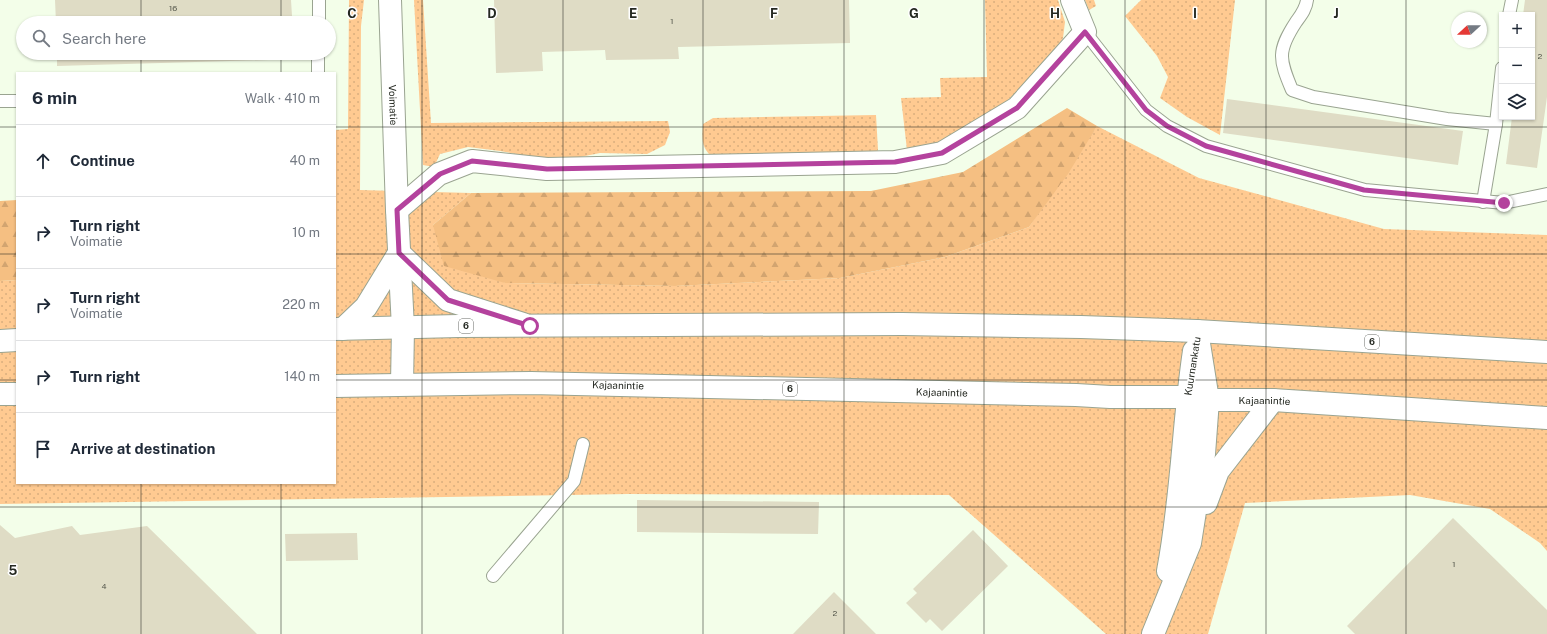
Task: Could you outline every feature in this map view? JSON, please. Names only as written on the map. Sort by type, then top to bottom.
[{"type":"main road","name":"Voimatie","points":[[390,0],[397,210],[403,328],[402,384]]},
{"type":"main road","points":[[397,210],[440,174],[472,161],[547,169],[895,162],[942,153],[1017,108],[1085,32],[1072,0]]},
{"type":"main road","points":[[339,329],[366,307],[399,253],[448,300],[530,326]]},
{"type":"main road","name":"6","points":[[339,329],[530,326],[902,324],[1080,327],[1197,331],[1547,352]]},
{"type":"main road","name":"Kuurnankatu","points":[[1156,625],[1174,542],[1187,397],[1197,331]]},
{"type":"main road","name":"Kuurnankatu","points":[[1156,625],[1190,543],[1204,454],[1208,400],[1197,331]]},
{"type":"main road","points":[[0,341],[16,340]]},
{"type":"main road","name":"Kajaanintie","points":[[336,386],[402,384],[539,384],[1110,397],[1187,397],[1208,400],[1273,400],[1547,418]]},
{"type":"main road","points":[[0,394],[16,394]]},
{"type":"main road","points":[[1190,543],[1218,471],[1273,400]]},
{"type":"lane","points":[[319,0],[319,16]]},
{"type":"lane","points":[[1307,0],[1307,6],[1290,32],[1280,54],[1292,90],[1313,97],[1447,119],[1496,124]]},
{"type":"lane","points":[[1510,12],[1512,0]]},
{"type":"lane","points":[[1085,32],[1146,110],[1167,126],[1206,146],[1364,190],[1504,203],[1547,194]]},
{"type":"lane","points":[[318,60],[318,72]]},
{"type":"lane","points":[[1484,202],[1496,124],[1500,84]]},
{"type":"lane","points":[[0,101],[16,101]]},
{"type":"lane","points":[[493,576],[574,481],[583,444]]},
{"type":"shaded area","points":[[349,0],[364,0],[361,26],[360,190],[471,193],[433,225],[505,283],[675,286],[840,278],[945,257],[1029,227],[1097,126],[1199,178],[1384,229],[1547,235],[1547,551],[1540,543],[1490,509],[1410,495],[1245,503],[1208,634],[1106,634],[949,495],[628,494],[0,504],[0,281],[16,280],[16,484],[336,484],[336,130],[348,129]]},
{"type":"shaded area","points":[[414,0],[423,0],[431,123],[668,121],[670,132],[665,145],[647,154],[600,153],[570,159],[543,159],[468,147],[440,154],[434,167],[423,165]]},
{"type":"shaded area","points":[[985,0],[1058,0],[1065,22],[1063,38],[1050,59],[1003,105],[973,129],[922,151],[907,150],[901,98],[941,97],[940,78],[987,77]]},
{"type":"shaded area","points":[[1085,0],[1094,0],[1096,6],[1089,10]]},
{"type":"shaded area","points":[[1141,0],[1235,0],[1220,135],[1187,117],[1160,98],[1168,77],[1157,56],[1125,16]]},
{"type":"shaded area","points":[[876,115],[878,150],[874,155],[714,159],[707,151],[703,143],[703,124],[713,118]]},
{"type":"green space","points":[[1067,108],[1097,126],[1068,174],[1029,227],[945,257],[840,278],[675,286],[505,283],[444,266],[433,225],[471,193],[871,191],[963,172]]},
{"type":"green space","points":[[16,200],[16,280],[0,281],[0,201]]},
{"type":"building","points":[[55,0],[291,0],[292,16],[56,16]]},
{"type":"building","points":[[494,0],[849,0],[850,43],[678,47],[679,59],[606,60],[605,50],[542,52],[543,71],[496,73]]},
{"type":"building","points":[[1525,0],[1547,0],[1547,97],[1537,168],[1506,164],[1512,120],[1535,120],[1535,12],[1523,12]]},
{"type":"building","points":[[57,60],[269,60],[57,66]]},
{"type":"building","points":[[1227,99],[1463,131],[1458,165],[1223,133]]},
{"type":"building","points":[[637,500],[819,502],[818,534],[637,532]]},
{"type":"building","points":[[1453,518],[1547,610],[1547,634],[1355,634],[1347,626]]},
{"type":"building","points":[[0,525],[15,538],[72,526],[80,535],[147,526],[257,634],[0,634]]},
{"type":"building","points":[[973,530],[1008,566],[942,631],[930,619],[926,623],[906,603],[917,593],[913,589]]},
{"type":"building","points":[[357,533],[358,560],[286,561],[285,534]]},
{"type":"building","points":[[834,592],[876,634],[793,634]]},
{"type":"route","points":[[530,326],[448,300],[399,253],[397,210],[440,174],[472,161],[547,169],[895,162],[942,153],[1017,108],[1085,32],[1146,110],[1167,126],[1206,146],[1364,190],[1504,203]]}]
